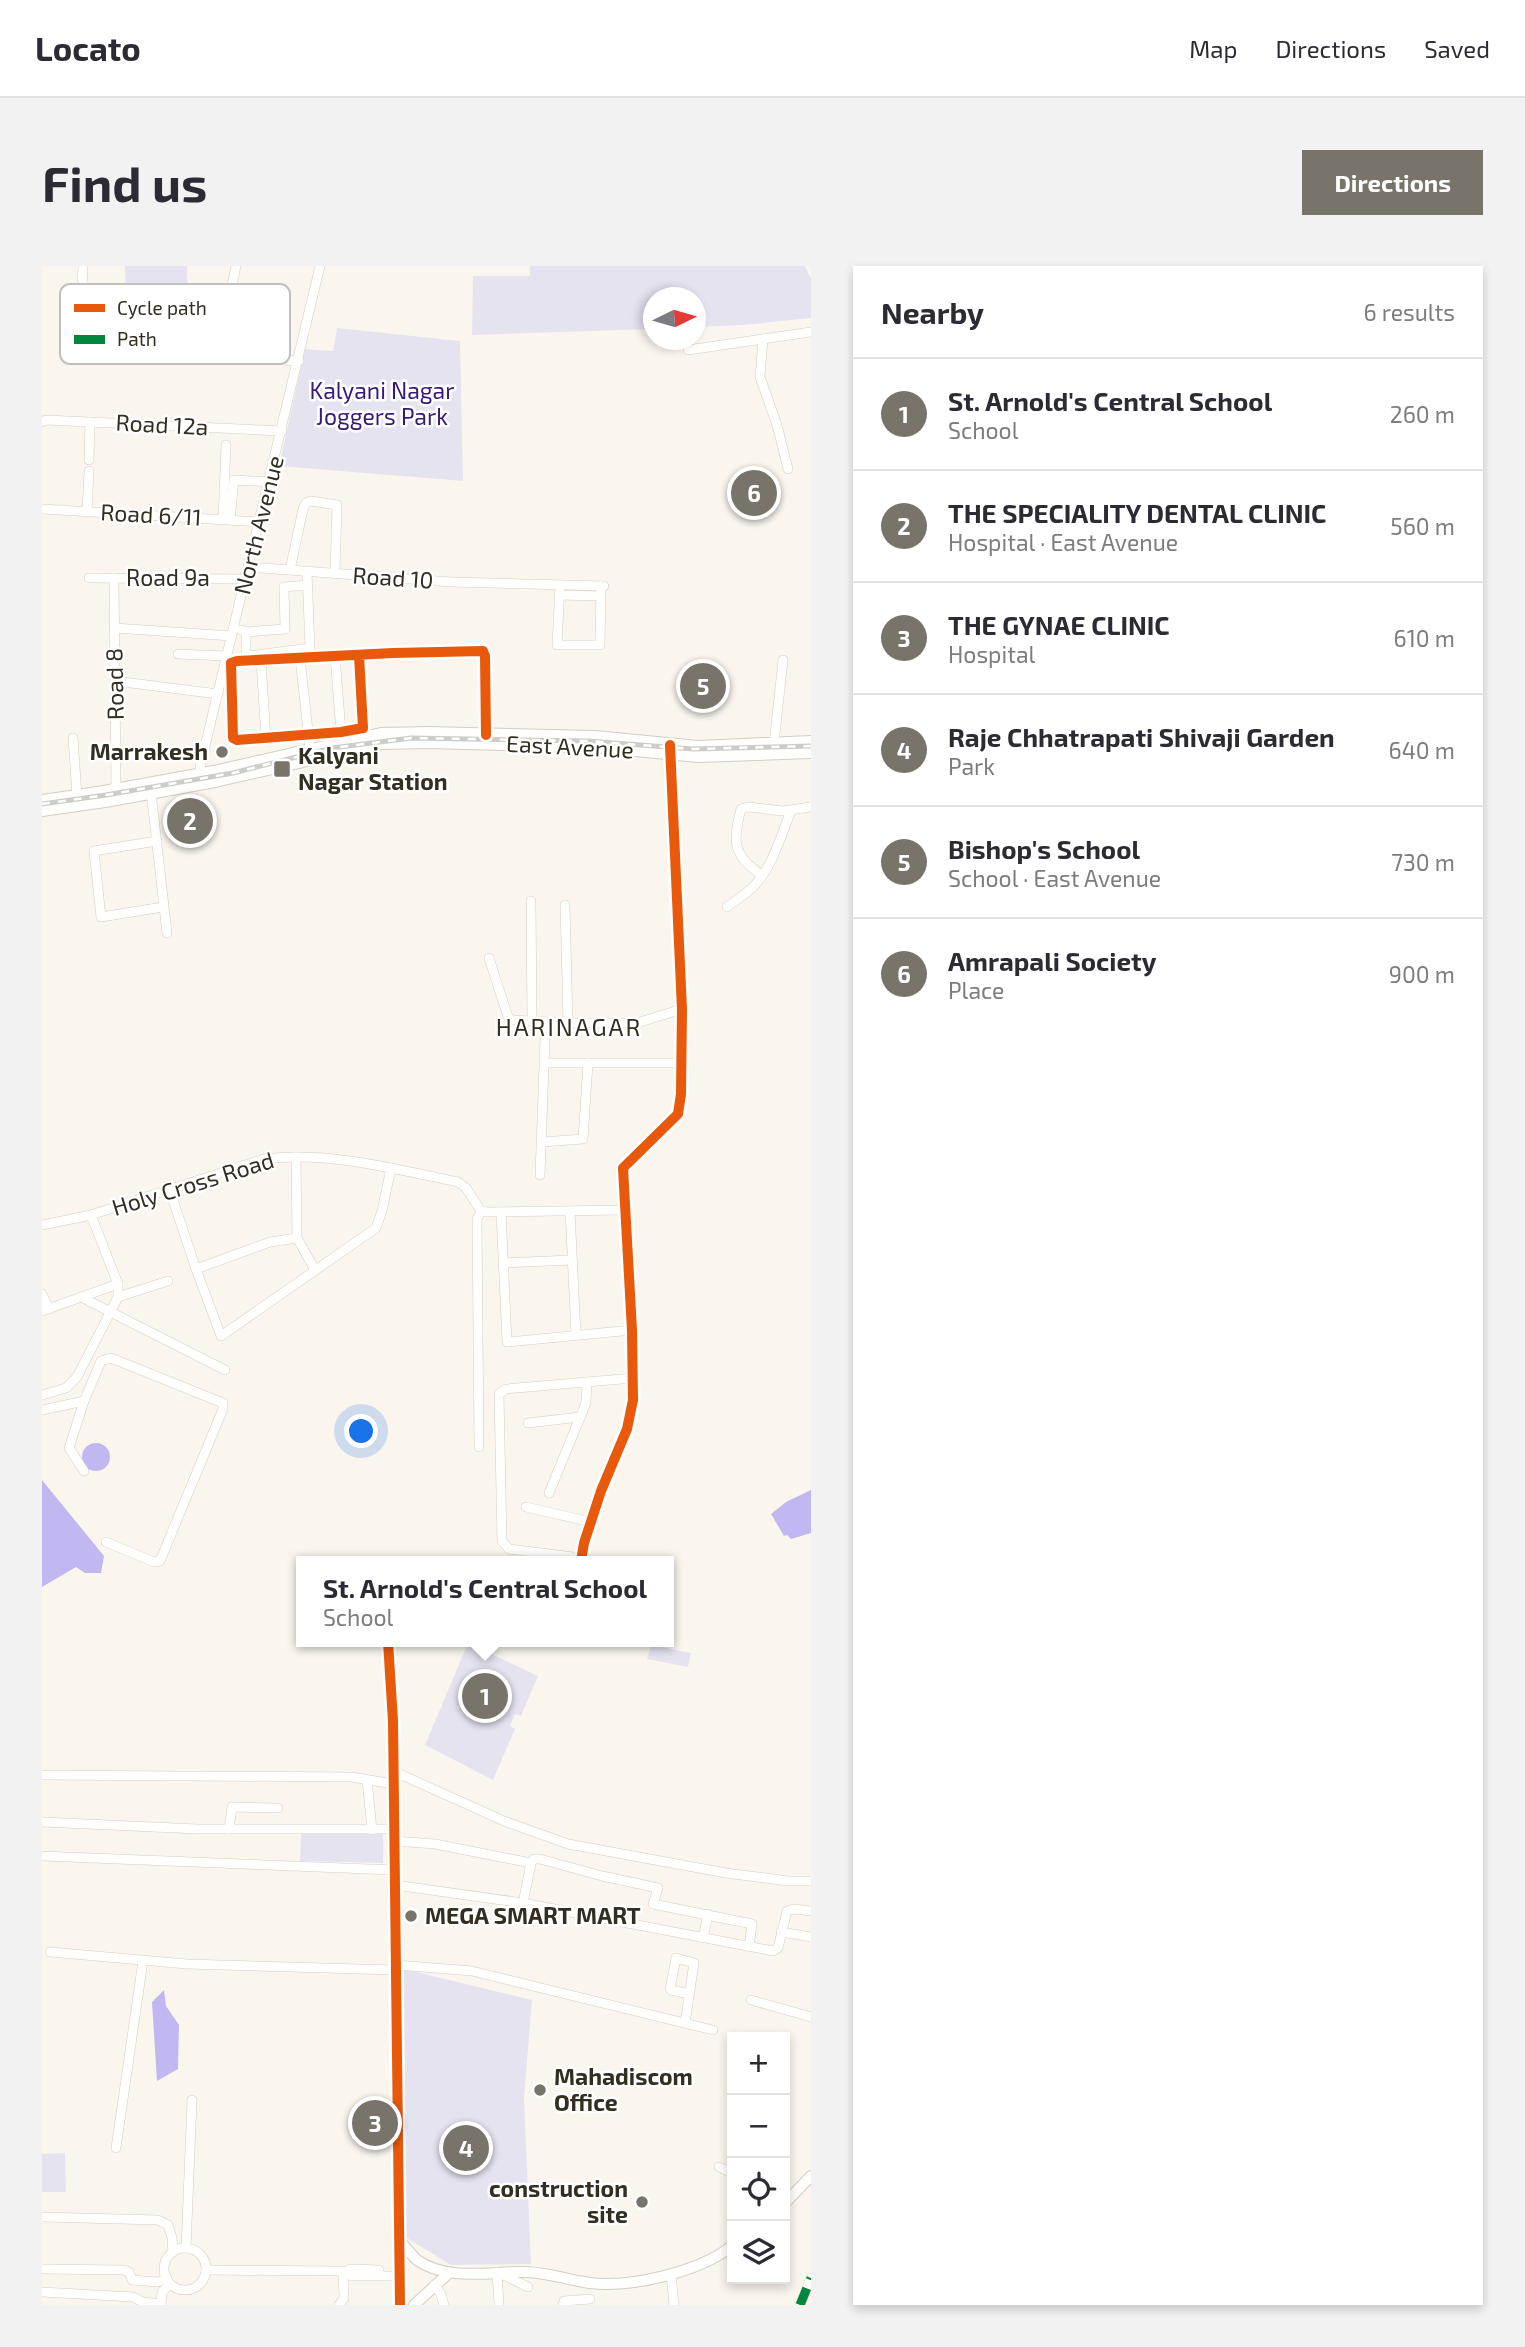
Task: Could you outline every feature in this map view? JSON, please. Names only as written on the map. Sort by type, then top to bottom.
[{"type":"main road","name":"East Avenue","points":[[42,800],[255,773],[311,753],[381,734],[606,738],[706,756],[811,752]]},
{"type":"main road","name":"East Avenue","points":[[311,753],[402,742],[670,749],[811,742]]},
{"type":"main road","name":"East Avenue","points":[[42,810],[151,792],[202,778]]},
{"type":"street","points":[[82,284],[83,266]]},
{"type":"street","points":[[232,284],[236,266]]},
{"type":"street","name":"North Avenue","points":[[202,778],[201,766],[320,266]]},
{"type":"street","points":[[706,347],[811,332]]},
{"type":"street","points":[[762,339],[760,377],[778,425],[788,469]]},
{"type":"street","points":[[290,359],[299,360]]},
{"type":"street","name":"Road 12a","points":[[42,422],[46,420],[282,431]]},
{"type":"street","points":[[89,460],[90,422]]},
{"type":"street","points":[[226,445],[227,520]]},
{"type":"street","points":[[87,511],[89,471]]},
{"type":"street","points":[[227,520],[234,480],[270,482]]},
{"type":"street","points":[[290,570],[303,509],[306,503],[311,501],[337,505],[335,574]]},
{"type":"street","name":"Road 6/11","points":[[42,509],[260,522]]},
{"type":"street","name":"Road 10","points":[[249,568],[537,585],[560,590],[602,590],[600,645],[557,645],[560,590]]},
{"type":"street","points":[[246,632],[248,656],[310,648],[307,572]]},
{"type":"street","name":"Road 9a","points":[[89,578],[246,579]]},
{"type":"street","name":"Road 8","points":[[114,578],[116,789]]},
{"type":"street","points":[[114,628],[233,632],[285,629],[284,587],[307,585]]},
{"type":"street","points":[[359,655],[363,728],[307,736],[237,740],[233,738],[231,663],[335,656],[359,655],[482,651],[485,656],[486,734]]},
{"type":"street","points":[[178,654],[227,656]]},
{"type":"street","points":[[335,656],[341,732]]},
{"type":"street","points":[[300,658],[311,753]]},
{"type":"street","points":[[774,744],[783,660]]},
{"type":"street","points":[[261,661],[266,738]]},
{"type":"street","points":[[115,681],[218,694]]},
{"type":"street","points":[[73,738],[77,796]]},
{"type":"street","points":[[582,1556],[601,1491],[627,1429],[633,1400],[623,1168],[678,1114],[682,1009],[670,749]]},
{"type":"street","points":[[151,792],[167,933]]},
{"type":"street","points":[[762,876],[744,863],[738,852],[737,836],[741,809],[744,807],[791,811],[811,807]]},
{"type":"street","points":[[727,907],[762,876],[791,811]]},
{"type":"street","points":[[157,841],[94,851],[102,916],[163,907]]},
{"type":"street","points":[[531,901],[532,1021]]},
{"type":"street","points":[[565,905],[568,1023]]},
{"type":"street","points":[[489,958],[509,1020],[636,1023],[682,1009]]},
{"type":"street","points":[[540,1175],[545,1038]]},
{"type":"street","points":[[545,1063],[682,1063]]},
{"type":"street","points":[[542,1142],[583,1139],[588,1063]]},
{"type":"street","points":[[296,1157],[297,1238],[316,1270]]},
{"type":"street","name":"Holy Cross Road","points":[[42,1225],[170,1191],[264,1159],[296,1157],[328,1158],[458,1182],[466,1188],[481,1211]]},
{"type":"street","points":[[170,1191],[195,1269],[221,1336],[376,1228],[383,1211],[391,1168]]},
{"type":"street","points":[[479,1447],[477,1219],[481,1211],[625,1210]]},
{"type":"street","points":[[570,1211],[576,1335]]},
{"type":"street","points":[[501,1212],[507,1342],[632,1330]]},
{"type":"street","points":[[42,1395],[66,1388],[72,1383],[118,1297],[118,1284],[91,1214]]},
{"type":"street","points":[[195,1269],[270,1242],[297,1238]]},
{"type":"street","points":[[503,1263],[572,1260]]},
{"type":"street","points":[[118,1297],[168,1281]]},
{"type":"street","points":[[42,1294],[45,1310],[118,1284]]},
{"type":"street","points":[[81,1297],[225,1370]]},
{"type":"street","points":[[84,1471],[69,1448],[84,1401],[101,1361],[111,1358],[219,1400],[223,1404],[160,1561],[154,1562],[106,1542]]},
{"type":"street","points":[[555,1556],[509,1549],[502,1541],[499,1394],[506,1389],[633,1378]]},
{"type":"street","points":[[549,1493],[588,1397],[587,1382]]},
{"type":"street","points":[[42,1410],[84,1401]]},
{"type":"street","points":[[528,1423],[580,1417]]},
{"type":"street","points":[[526,1507],[591,1522]]},
{"type":"street","points":[[388,1647],[393,1770],[400,2305]]},
{"type":"street","points":[[393,1770],[493,1817],[568,1844],[726,1873],[788,1881],[811,1881]]},
{"type":"street","points":[[42,1775],[352,1777],[393,1784]]},
{"type":"street","points":[[367,1780],[372,1830]]},
{"type":"street","points":[[229,1829],[232,1807],[278,1808]]},
{"type":"street","points":[[42,1822],[229,1829],[372,1830],[531,1863]]},
{"type":"street","points":[[42,1856],[394,1870]]},
{"type":"street","points":[[523,1903],[531,1863],[540,1858],[602,1876],[658,1888],[653,1904],[752,1924],[749,1947]]},
{"type":"street","points":[[395,1885],[523,1903],[776,1950],[787,1911],[794,1909],[811,1912]]},
{"type":"street","points":[[703,1938],[708,1914]]},
{"type":"street","points":[[782,1932],[811,1937]]},
{"type":"street","points":[[50,1952],[143,1961],[239,1966],[396,1967],[472,1971],[713,2030]]},
{"type":"street","points":[[116,2148],[143,1961]]},
{"type":"street","points":[[685,2024],[689,1994]]},
{"type":"street","points":[[751,2000],[811,2017]]},
{"type":"street","points":[[186,2248],[192,2100]]},
{"type":"street","points":[[719,2167],[727,2171]]},
{"type":"street","points":[[790,2195],[811,2176]]},
{"type":"street","points":[[42,2217],[158,2220],[167,2225],[173,2252],[165,2264],[169,2281],[161,2304],[144,2304],[133,2297],[42,2292]]},
{"type":"street","points":[[399,2240],[416,2259],[430,2268],[449,2273],[529,2272],[590,2283],[631,2283],[671,2274],[712,2259],[727,2249]]},
{"type":"street","points":[[42,2269],[124,2270],[129,2272],[132,2280],[169,2281],[184,2289],[195,2287],[203,2280],[206,2270],[199,2253],[186,2248],[173,2252]]},
{"type":"street","points":[[206,2270],[345,2272],[351,2276],[399,2273]]},
{"type":"street","points":[[339,2305],[344,2298],[345,2272]]},
{"type":"street","points":[[497,2272],[528,2287]]},
{"type":"street","points":[[497,2272],[499,2305]]},
{"type":"street","points":[[414,2305],[449,2273]]},
{"type":"street","points":[[671,2274],[674,2305]]},
{"type":"street","points":[[800,2305],[811,2278]]},
{"type":"street","points":[[563,2305],[564,2301],[591,2302],[590,2283]]},
{"type":"street","points":[[434,2285],[441,2294],[444,2305]]},
{"type":"green space","points":[[125,266],[187,266],[187,284],[125,284]]},
{"type":"green space","points":[[530,266],[805,266],[811,278],[811,318],[706,327],[706,287],[643,287],[643,329],[472,335],[473,276],[530,276]]},
{"type":"green space","name":"Kalyani Nagar Joggers Park","points":[[337,328],[460,341],[463,481],[279,466],[305,349],[333,351]]},
{"type":"green space","points":[[466,1647],[476,1647],[538,1676],[521,1716],[515,1714],[510,1726],[515,1729],[493,1780],[425,1745]]},
{"type":"green space","points":[[650,1647],[691,1653],[688,1667],[647,1659]]},
{"type":"green space","points":[[383,1832],[383,1863],[300,1861],[301,1834]]},
{"type":"green space","points":[[404,1969],[532,2000],[524,2098],[531,2264],[451,2265],[405,2237]]},
{"type":"green space","points":[[65,2153],[66,2192],[42,2192],[42,2154]]},
{"type":"shaded area","points":[[96,1443],[106,1447],[110,1457],[106,1467],[96,1471],[86,1467],[82,1457],[86,1447]]},
{"type":"shaded area","points":[[42,1480],[104,1556],[101,1573],[85,1573],[76,1567],[42,1587]]},
{"type":"shaded area","points":[[811,1490],[811,1533],[791,1539],[787,1535],[784,1536],[771,1514],[786,1502]]},
{"type":"shaded area","points":[[164,1990],[166,2006],[179,2025],[178,2069],[157,2081],[152,2002]]},
{"type":"railway","points":[[42,804],[233,773],[332,748],[411,738],[588,741],[693,749],[811,746]]},
{"type":"marked path","points":[[800,2305],[811,2278]]},
{"type":"cycle path","points":[[359,655],[363,728],[341,732],[237,740],[233,738],[231,663],[237,661],[393,653],[483,651],[486,735]]},
{"type":"cycle path","points":[[582,1556],[601,1491],[627,1429],[633,1400],[623,1168],[678,1114],[681,1094],[682,1009],[670,745]]},
{"type":"cycle path","points":[[388,1647],[393,1721],[400,2305]]},
{"type":"place","name":"Amrapali Society","points":[[754,493]]},
{"type":"place","name":"Bishop's School","points":[[703,686]]},
{"type":"place","name":"Marrakesh","points":[[222,752]]},
{"type":"place","name":"Kalyani Nagar Station","points":[[282,769]]},
{"type":"place","name":"THE SPECIALITY DENTAL CLINIC","points":[[190,821]]},
{"type":"place","name":"St. Arnold's Central School","points":[[485,1696]]},
{"type":"place","name":"MEGA SMART MART","points":[[411,1916]]},
{"type":"place","name":"Mahadiscom Office","points":[[540,2090]]},
{"type":"place","name":"THE GYNAE CLINIC","points":[[375,2123]]},
{"type":"place","name":"Raje Chhatrapati Shivaji Garden","points":[[466,2148]]},
{"type":"place","name":"construction site","points":[[642,2202]]},
{"type":"district","name":"HARINAGAR","points":[[569,1028]]}]
